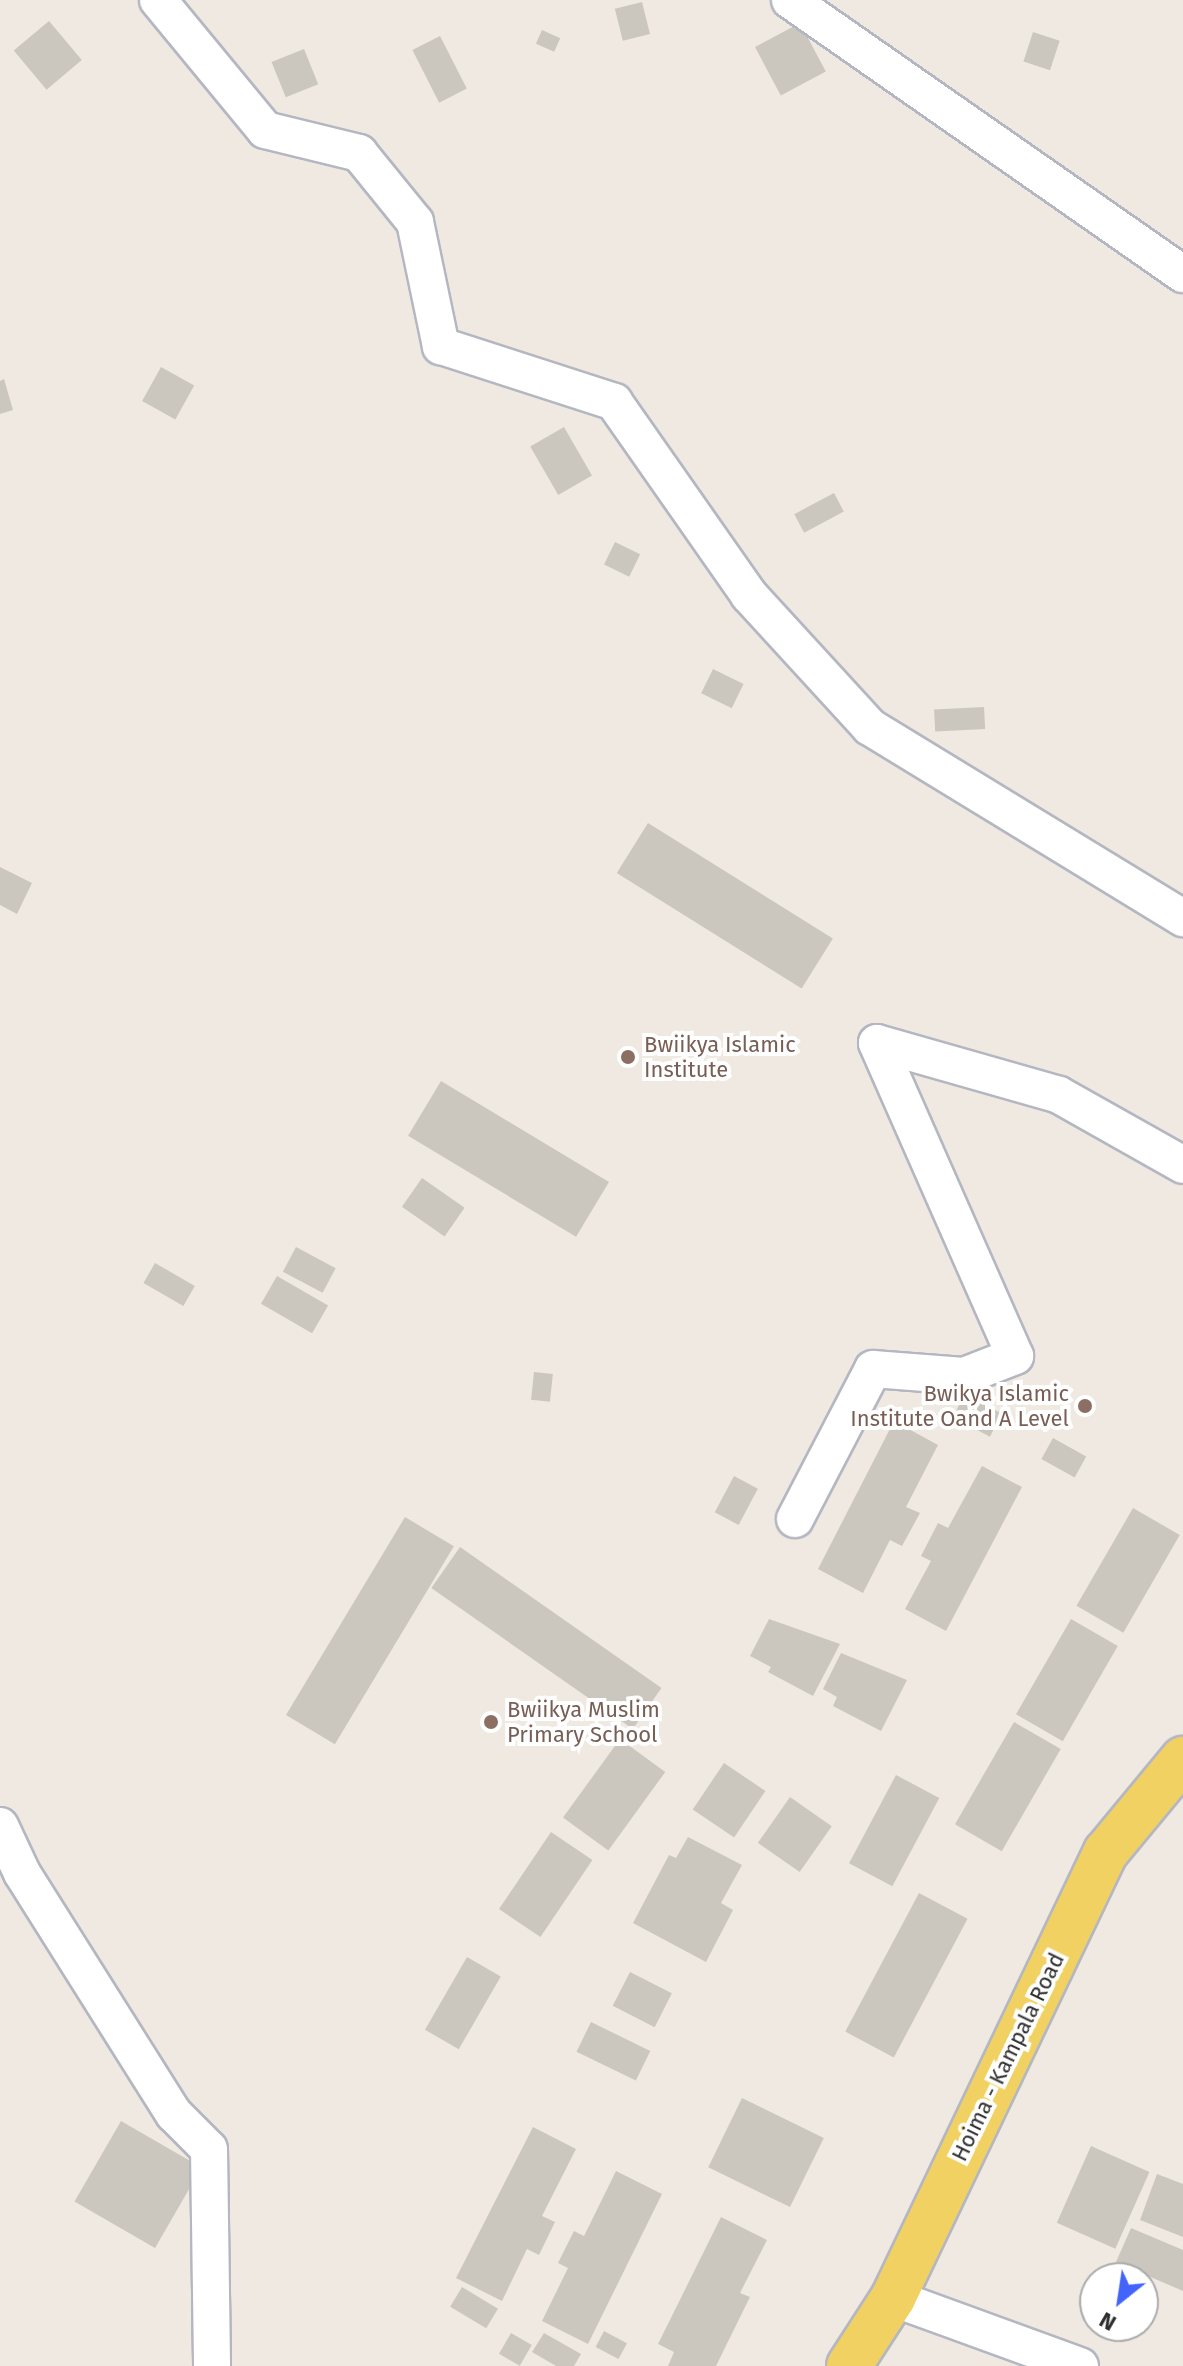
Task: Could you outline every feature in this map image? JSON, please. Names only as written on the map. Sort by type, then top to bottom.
[{"type":"main road","name":"Hoima - Kampala Road","points":[[849,2366],[893,2298],[1106,1852],[1183,1759]]},
{"type":"street","points":[[158,0],[265,130],[359,153],[415,222],[441,346],[614,402],[749,595],[870,727],[1183,918]]},
{"type":"street","points":[[790,0],[1183,274]]},
{"type":"street","points":[[795,1519],[873,1369],[964,1376],[1015,1356],[877,1043],[1059,1095],[1183,1165]]},
{"type":"street","points":[[0,1826],[22,1873],[174,2114],[209,2149],[212,2366]]},
{"type":"street","points":[[893,2298],[1080,2366]]},
{"type":"building","points":[[642,2],[650,34],[623,41],[615,9]]},
{"type":"building","points":[[49,21],[82,60],[47,90],[14,51]]},
{"type":"building","points":[[800,23],[826,72],[781,96],[755,47]]},
{"type":"building","points":[[542,30],[560,38],[554,52],[536,44]]},
{"type":"building","points":[[1033,32],[1060,41],[1050,70],[1023,61]]},
{"type":"building","points":[[440,36],[467,89],[439,103],[412,50]]},
{"type":"building","points":[[304,49],[318,84],[286,97],[272,62]]},
{"type":"building","points":[[161,367],[194,385],[175,420],[142,401]]},
{"type":"building","points":[[4,379],[13,410],[0,414],[0,381]]},
{"type":"building","points":[[564,427],[592,475],[558,495],[530,446]]},
{"type":"building","points":[[834,493],[844,512],[804,533],[794,514]]},
{"type":"building","points":[[615,542],[640,554],[629,577],[604,564]]},
{"type":"building","points":[[713,669],[744,684],[732,708],[701,693]]},
{"type":"building","points":[[984,707],[985,729],[935,732],[934,710]]},
{"type":"building","points":[[648,823],[833,939],[802,989],[617,873]]},
{"type":"building","points":[[0,867],[32,883],[17,914],[0,905]]},
{"type":"building","points":[[441,1081],[609,1182],[576,1237],[408,1136]]},
{"type":"building","points":[[422,1178],[465,1208],[445,1236],[402,1207]]},
{"type":"building","points":[[296,1247],[336,1268],[323,1293],[283,1272]]},
{"type":"building","points":[[155,1263],[195,1286],[183,1306],[144,1283]]},
{"type":"building","points":[[277,1276],[328,1306],[312,1333],[261,1304]]},
{"type":"building","points":[[534,1372],[553,1374],[550,1402],[531,1400]]},
{"type":"building","points":[[965,1394],[1002,1414],[990,1437],[953,1417]]},
{"type":"building","points":[[894,1421],[938,1445],[906,1507],[920,1513],[902,1546],[890,1540],[863,1593],[818,1569]]},
{"type":"building","points":[[1053,1438],[1086,1456],[1075,1477],[1041,1459]]},
{"type":"building","points":[[982,1466],[1022,1487],[946,1631],[905,1609],[931,1561],[921,1556],[938,1523],[948,1528]]},
{"type":"building","points":[[734,1476],[758,1489],[739,1525],[715,1512]]},
{"type":"building","points":[[1133,1508],[1180,1535],[1123,1633],[1076,1606]]},
{"type":"building","points":[[405,1517],[454,1546],[335,1744],[286,1715]]},
{"type":"building","points":[[460,1547],[662,1688],[633,1729],[431,1588]]},
{"type":"building","points":[[769,1619],[840,1644],[813,1696],[768,1672],[771,1667],[750,1656]]},
{"type":"building","points":[[1071,1619],[1118,1646],[1063,1741],[1016,1714]]},
{"type":"building","points":[[841,1653],[907,1680],[881,1731],[833,1706],[837,1697],[823,1689]]},
{"type":"building","points":[[1014,1722],[1061,1749],[1002,1851],[955,1824]]},
{"type":"building","points":[[620,1739],[665,1772],[608,1850],[563,1817]]},
{"type":"building","points":[[724,1763],[765,1791],[734,1837],[693,1809]]},
{"type":"building","points":[[896,1775],[939,1798],[892,1886],[849,1863]]},
{"type":"building","points":[[790,1797],[832,1826],[800,1872],[758,1843]]},
{"type":"building","points":[[551,1832],[592,1860],[540,1937],[499,1909]]},
{"type":"building","points":[[688,1837],[742,1865],[721,1903],[733,1910],[706,1962],[633,1923],[669,1855],[676,1858]]},
{"type":"building","points":[[919,1893],[968,1919],[894,2057],[845,2032]]},
{"type":"building","points":[[467,1957],[501,1976],[459,2049],[425,2030]]},
{"type":"building","points":[[630,1972],[672,1993],[655,2027],[613,2006]]},
{"type":"building","points":[[591,2022],[650,2051],[636,2081],[577,2052]]},
{"type":"building","points":[[742,2098],[824,2138],[790,2207],[708,2167]]},
{"type":"building","points":[[121,2121],[202,2168],[155,2248],[74,2202]]},
{"type":"building","points":[[533,2127],[576,2149],[542,2216],[555,2222],[539,2255],[527,2249],[502,2301],[456,2278]]},
{"type":"building","points":[[1091,2146],[1149,2172],[1115,2249],[1057,2223]]},
{"type":"building","points":[[616,2171],[662,2194],[588,2344],[542,2321],[568,2268],[558,2263],[574,2231],[584,2236]]},
{"type":"building","points":[[1157,2174],[1183,2184],[1183,2237],[1140,2220]]},
{"type":"building","points":[[721,2217],[767,2240],[740,2293],[750,2297],[716,2366],[668,2366],[674,2352],[658,2344]]},
{"type":"building","points":[[1131,2228],[1183,2250],[1183,2291],[1159,2281],[1159,2262],[1116,2262]]},
{"type":"building","points":[[462,2287],[498,2309],[486,2328],[450,2307]]},
{"type":"building","points":[[604,2331],[627,2343],[619,2359],[596,2347]]},
{"type":"building","points":[[511,2333],[532,2345],[520,2366],[499,2354]]},
{"type":"building","points":[[544,2333],[581,2354],[574,2366],[556,2366],[532,2352]]},
{"type":"place","name":"Bwiikya Islamic Institute","points":[[628,1057]]},
{"type":"place","name":"Bwikya Islamic Institute Oand A Level","points":[[1085,1406]]},
{"type":"place","name":"Bwiikya Muslim Primary School","points":[[491,1722]]}]
